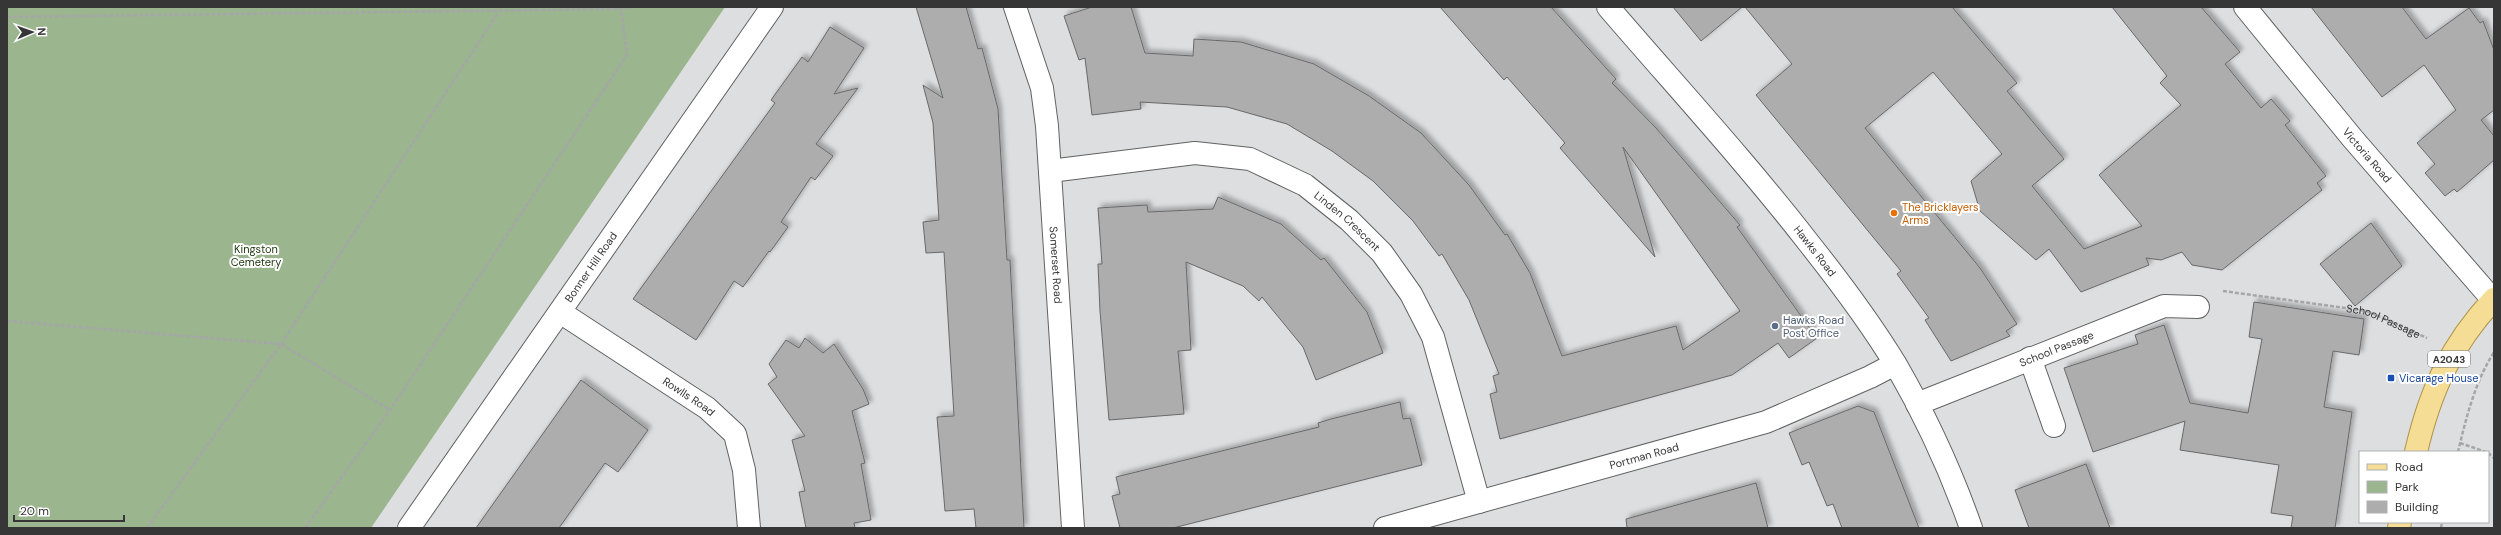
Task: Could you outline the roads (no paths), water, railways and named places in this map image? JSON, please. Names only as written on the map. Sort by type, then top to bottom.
[{"type":"main road","name":"A2043","points":[[2416,451],[2437,381],[2454,350],[2475,320],[2493,299]]},
{"type":"street","name":"Bonner Hill Road","points":[[409,528],[772,7]]},
{"type":"street","name":"Somerset Road","points":[[1015,7],[1042,88],[1047,126],[1073,528]]},
{"type":"street","name":"Hawks Road","points":[[1608,7],[1773,198],[1842,285],[1895,364],[1917,404],[1946,462],[1971,528]]},
{"type":"street","name":"Victoria Road","points":[[2245,7],[2353,139],[2493,299]]},
{"type":"street","name":"Linden Crescent","points":[[1050,171],[1195,153],[1250,160],[1305,185],[1349,220],[1382,253],[1411,294],[1433,337],[1479,502]]},
{"type":"street","name":"School Passage","points":[[1917,404],[2164,306],[2198,307]]},
{"type":"street","name":"Rowlls Road","points":[[560,312],[707,408],[735,434],[744,470],[749,528]]},
{"type":"street","points":[[2030,358],[2054,426]]},
{"type":"street","name":"Portman Road","points":[[1385,528],[1766,422],[1870,378],[1895,364]]},
{"type":"place","name":"The Bricklayers Arms","points":[[1894,213]]},
{"type":"place","name":"Hawks Road Post Office","points":[[1775,326]]},
{"type":"place","name":"Vicarage House","points":[[2391,378]]},
{"type":"park label","name":"Kingston Cemetery","points":[[256,255]]}]
